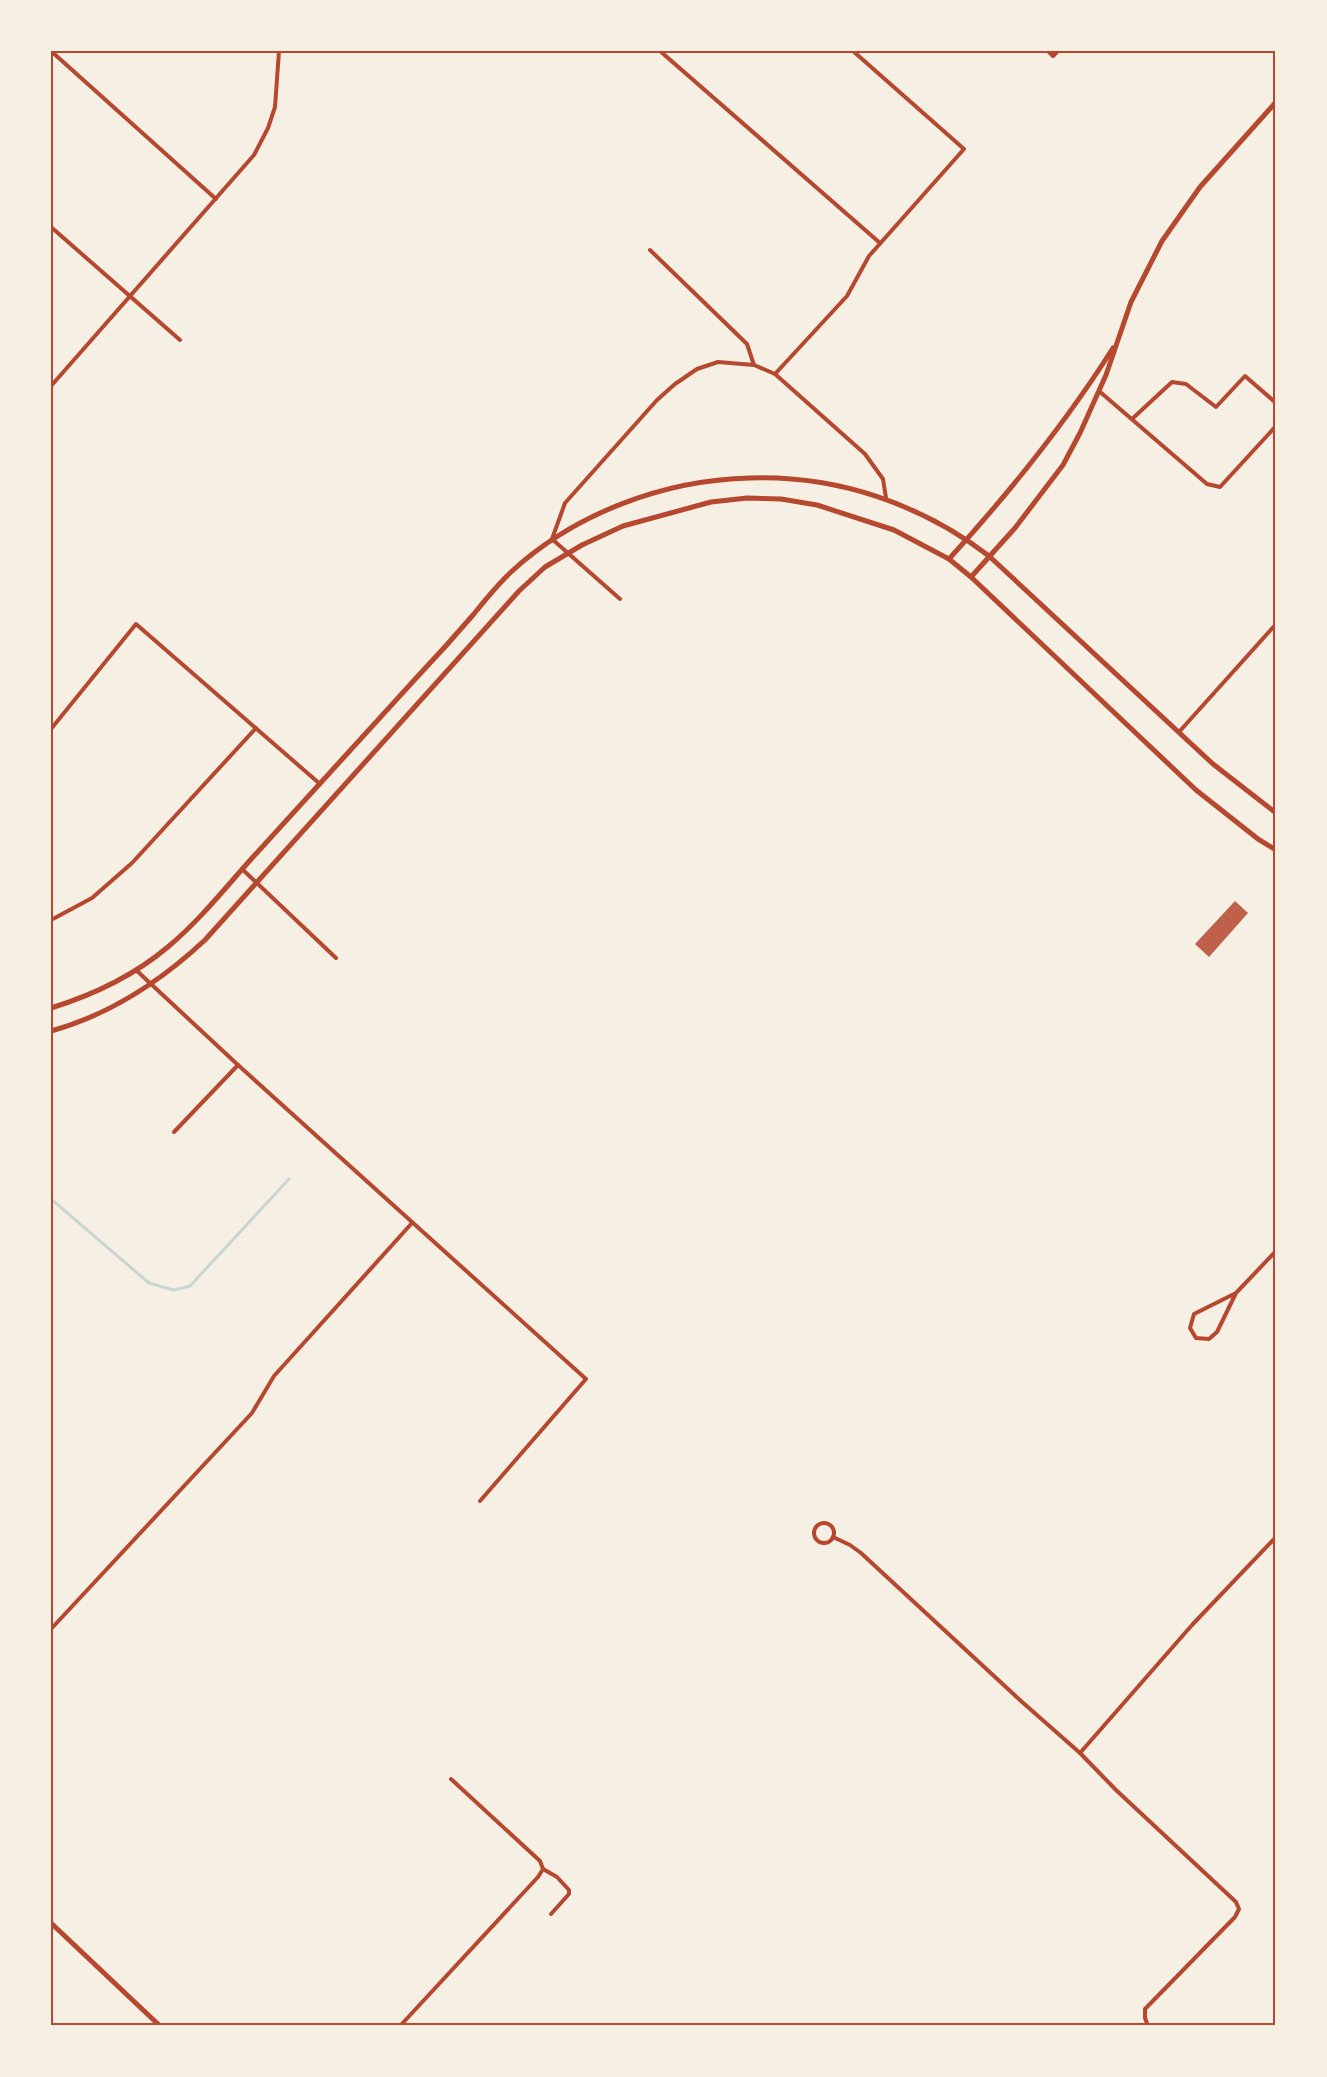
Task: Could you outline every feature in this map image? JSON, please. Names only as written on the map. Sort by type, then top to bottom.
[{"type":"main road","points":[[971,577],[1015,528],[1063,465],[1099,390],[1131,302],[1162,241],[1200,187],[1276,102]]},
{"type":"main road","points":[[949,559],[1054,434],[1086,391],[1118,339]]},
{"type":"main road","points":[[51,1008],[77,1000],[136,970],[169,946],[320,784],[493,590],[525,559],[552,539],[607,510],[707,480],[779,477],[836,486],[886,498],[967,539],[989,556],[1222,771],[1276,813]]},
{"type":"main road","points":[[51,1030],[101,1013],[151,984],[174,968],[205,940],[258,884],[519,591],[545,567],[623,526],[711,502],[770,499],[817,505],[894,530],[949,559],[971,577],[1196,790],[1258,839],[1276,850]]},
{"type":"main road","points":[[51,1923],[160,2026]]},
{"type":"street","points":[[51,51],[216,199]]},
{"type":"street","points":[[51,386],[254,155],[268,128],[275,107],[279,51]]},
{"type":"street","points":[[660,51],[880,243]]},
{"type":"street","points":[[775,374],[847,296],[868,256],[964,149],[853,51]]},
{"type":"street","points":[[1047,51],[1053,56],[1058,51]]},
{"type":"street","points":[[51,227],[180,340]]},
{"type":"street","points":[[650,249],[747,344],[754,365]]},
{"type":"street","points":[[620,599],[552,539],[560,511],[657,400],[675,384],[710,364],[718,362],[754,365],[764,367],[775,374],[865,454],[883,479],[886,498]]},
{"type":"street","points":[[1132,419],[1172,382],[1186,384],[1216,407],[1245,376],[1276,403]]},
{"type":"street","points":[[1099,390],[1207,484],[1220,487],[1276,426]]},
{"type":"street","points":[[51,729],[136,624],[320,784]]},
{"type":"street","points":[[1179,732],[1276,624]]},
{"type":"street","points":[[51,920],[92,898],[132,863],[256,728]]},
{"type":"street","points":[[242,869],[336,958]]},
{"type":"street","points":[[136,970],[586,1379],[480,1501]]},
{"type":"street","points":[[174,1132],[238,1065]]},
{"type":"street","points":[[51,1629],[252,1413],[274,1376],[412,1223]]},
{"type":"street","points":[[1236,1293],[1194,1314],[1190,1328],[1196,1338],[1209,1339],[1217,1332],[1236,1293],[1276,1251]]},
{"type":"street","points":[[821,1523],[830,1525],[833,1528],[833,1537],[826,1543],[818,1541],[814,1533],[815,1529],[821,1523]]},
{"type":"street","points":[[833,1537],[861,1553],[1080,1753],[1116,1790],[1236,1902],[1239,1909],[1234,1917],[1145,2009],[1148,2026]]},
{"type":"street","points":[[1080,1753],[1192,1625],[1276,1537]]},
{"type":"street","points":[[451,1779],[540,1861],[543,1869],[557,1877],[570,1890],[551,1914]]},
{"type":"street","points":[[400,2026],[543,1869]]},
{"type":"building","points":[[1235,901],[1248,913],[1209,957],[1195,944]]},
{"type":"waterway","points":[[51,1199],[149,1283],[174,1290],[190,1286],[289,1179]]}]
